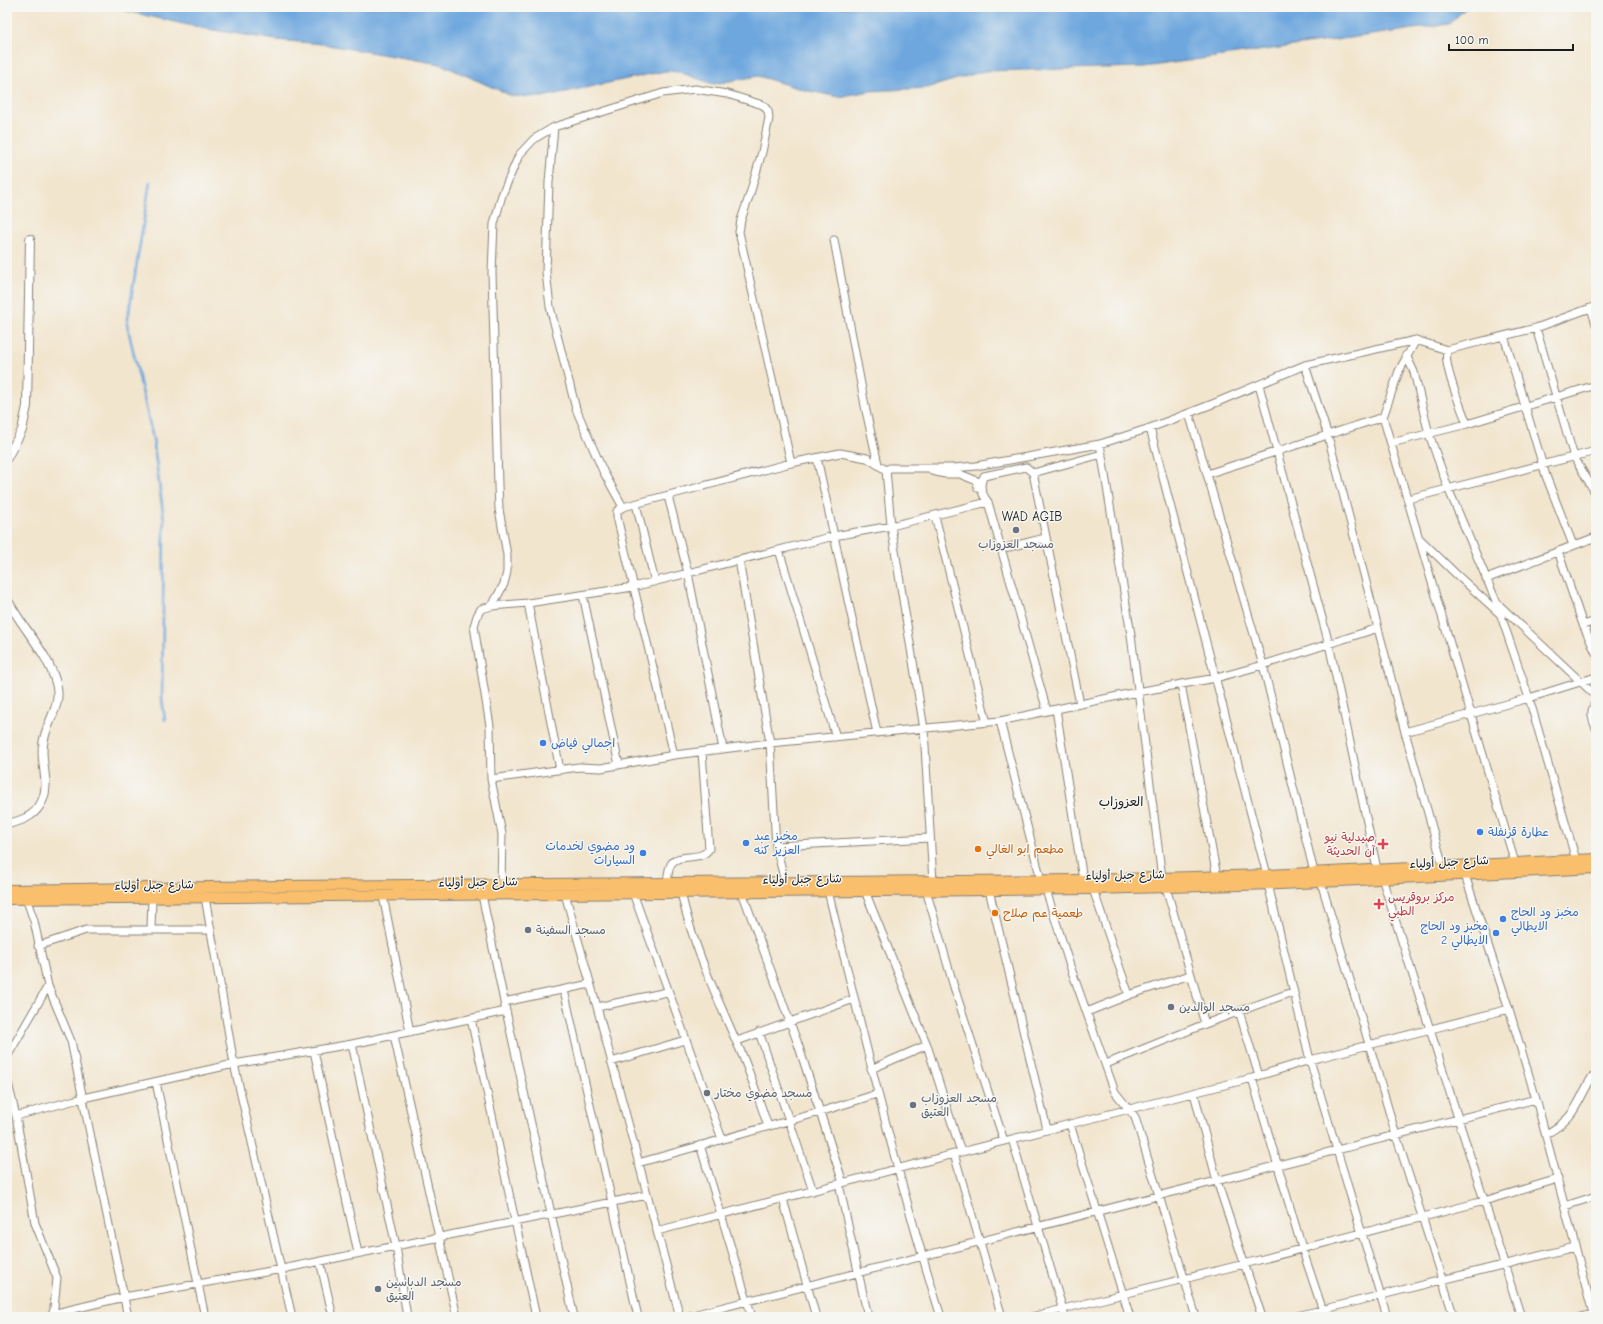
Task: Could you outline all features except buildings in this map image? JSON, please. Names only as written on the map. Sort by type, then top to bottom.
[{"type":"main road","name":"شارع جبل أولياء","points":[[930,886],[989,890],[1093,890],[1217,877],[1321,882],[1443,866],[1463,870],[1515,863],[1596,859]]},
{"type":"main road","name":"شارع جبل أولياء","points":[[7,899],[25,894],[501,885],[785,882],[884,886],[930,886],[1041,880],[1164,883],[1267,879],[1314,872],[1380,874],[1463,870],[1596,868]]},
{"type":"main road","name":"شارع جبل أولياء","points":[[7,890],[25,894],[152,898],[865,891],[884,886]]},
{"type":"street","points":[[492,606],[504,584],[507,572],[498,484],[492,272],[494,224],[502,195],[519,155],[534,139],[554,127],[663,93],[695,89],[727,94],[763,106],[768,111],[769,118],[762,152],[741,220],[739,232],[791,464]]},
{"type":"street","points":[[554,127],[549,182],[546,272],[550,307],[576,408],[603,471],[623,507]]},
{"type":"street","points":[[7,458],[22,430],[27,406],[30,239]]},
{"type":"street","points":[[834,240],[878,464]]},
{"type":"street","points":[[886,470],[890,468],[953,468],[998,463],[1100,444],[1190,413],[1305,365],[1416,340],[1447,350],[1536,328],[1594,307],[1596,324]]},
{"type":"street","points":[[1536,328],[1555,397],[1574,457],[1596,494]]},
{"type":"street","points":[[1504,336],[1527,406],[1543,465],[1573,545]]},
{"type":"street","points":[[1416,340],[1406,355],[1383,417],[1515,863]]},
{"type":"street","points":[[1447,350],[1446,356],[1448,367],[1467,424]]},
{"type":"street","points":[[1406,355],[1414,372],[1429,434],[1448,488],[1496,601],[1529,698],[1576,860]]},
{"type":"street","points":[[1305,365],[1328,436],[1405,732],[1443,866]]},
{"type":"street","points":[[1259,385],[1329,644],[1380,874],[1521,1317]]},
{"type":"street","points":[[1390,443],[1467,424],[1596,385]]},
{"type":"street","points":[[1190,413],[1263,665],[1314,872]]},
{"type":"street","points":[[1207,474],[1383,417]]},
{"type":"street","points":[[1150,428],[1267,879],[1292,992],[1310,1060],[1387,1317]]},
{"type":"street","points":[[1100,444],[1131,635],[1137,692],[1164,883],[1205,1024]]},
{"type":"street","points":[[1408,499],[1596,451]]},
{"type":"street","points":[[674,755],[617,517],[617,511],[623,507],[840,453],[856,455],[878,464],[886,470],[891,526],[924,729],[930,838],[930,886],[954,987],[1004,1141]]},
{"type":"street","points":[[1033,473],[1102,454]]},
{"type":"street","points":[[817,458],[877,733]]},
{"type":"street","points":[[986,503],[981,492],[981,481],[984,476],[1026,467],[1033,473],[1045,538],[1080,704]]},
{"type":"street","points":[[922,469],[945,474],[960,474],[977,481],[1001,549],[1047,712]]},
{"type":"street","points":[[668,496],[688,573],[723,749]]},
{"type":"street","points":[[501,885],[502,834],[492,779],[490,726],[474,626],[477,616],[482,610],[492,606],[528,603],[634,587],[834,536],[891,526],[986,503]]},
{"type":"street","points":[[636,504],[655,582]]},
{"type":"street","points":[[935,516],[987,723]]},
{"type":"street","points":[[1486,579],[1596,537]]},
{"type":"street","points":[[1001,549],[1045,538]]},
{"type":"street","points":[[1419,538],[1456,574],[1500,613]]},
{"type":"street","points":[[779,550],[836,737]]},
{"type":"street","points":[[1558,551],[1583,625],[1596,654]]},
{"type":"street","points":[[739,560],[770,743],[776,846],[785,882]]},
{"type":"street","points":[[583,595],[619,764]]},
{"type":"street","points":[[7,599],[47,662],[58,692],[57,707],[46,730],[43,745],[45,784],[44,798],[41,804],[31,815],[25,819],[7,824]]},
{"type":"street","points":[[1496,601],[1596,696]]},
{"type":"street","points":[[528,603],[560,770]]},
{"type":"street","points":[[1583,625],[1596,621]]},
{"type":"street","points":[[492,779],[579,767],[601,768],[674,755],[770,743],[1000,721],[1137,692],[1216,678],[1263,665],[1378,628]]},
{"type":"street","points":[[1405,732],[1529,698],[1596,677]]},
{"type":"street","points":[[1181,684],[1217,877]]},
{"type":"street","points":[[1596,703],[1591,712],[1596,728]]},
{"type":"street","points":[[1056,709],[1083,880]]},
{"type":"street","points":[[1000,721],[1041,880]]},
{"type":"street","points":[[667,883],[671,865],[675,861],[703,855],[708,849],[702,752]]},
{"type":"street","points":[[776,846],[930,838]]},
{"type":"street","points":[[1463,870],[1509,1009],[1536,1099],[1594,1315],[1581,1317]]},
{"type":"street","points":[[1321,882],[1396,1135],[1454,1317]]},
{"type":"street","points":[[989,890],[1048,1130]]},
{"type":"street","points":[[1046,890],[1069,963],[1118,1097],[1130,1108],[1135,1117],[1186,1279],[1196,1317]]},
{"type":"street","points":[[1093,890],[1129,995]]},
{"type":"street","points":[[828,891],[877,1094],[922,1256],[941,1317]]},
{"type":"street","points":[[865,891],[927,1045],[1002,1317]]},
{"type":"street","points":[[681,892],[684,907],[711,981],[737,1041],[768,1126]]},
{"type":"street","points":[[742,892],[790,1021],[820,1112],[841,1183],[868,1317]]},
{"type":"street","points":[[632,893],[722,1139]]},
{"type":"street","points":[[25,894],[34,921],[38,946],[48,986],[71,1041],[128,1317]]},
{"type":"street","points":[[565,894],[597,1007],[680,1317]]},
{"type":"street","points":[[482,895],[506,1012],[574,1317]]},
{"type":"street","points":[[383,896],[410,1032]]},
{"type":"street","points":[[205,897],[234,1064],[292,1317]]},
{"type":"street","points":[[151,929],[152,898]]},
{"type":"street","points":[[38,946],[86,930],[211,930]]},
{"type":"street","points":[[1087,1012],[1129,995],[1190,975]]},
{"type":"street","points":[[504,1002],[590,984]]},
{"type":"street","points":[[7,1057],[48,986]]},
{"type":"street","points":[[564,990],[638,1317]]},
{"type":"street","points":[[597,1007],[667,992]]},
{"type":"street","points":[[1106,1064],[1239,1010],[1292,992]]},
{"type":"street","points":[[737,1041],[854,999]]},
{"type":"street","points":[[657,1231],[1130,1108],[1194,1093],[1370,1044],[1429,1031],[1509,1009]]},
{"type":"street","points":[[1239,1010],[1278,1166],[1302,1248],[1324,1314]]},
{"type":"street","points":[[16,1116],[83,1098],[234,1064],[394,1036],[506,1012]]},
{"type":"street","points":[[471,1019],[536,1317]]},
{"type":"street","points":[[759,1032],[813,1191]]},
{"type":"street","points":[[394,1036],[457,1317]]},
{"type":"street","points":[[611,1062],[686,1040]]},
{"type":"street","points":[[352,1044],[396,1246],[407,1317]]},
{"type":"street","points":[[871,1069],[927,1045]]},
{"type":"street","points":[[314,1051],[358,1253]]},
{"type":"street","points":[[1546,1134],[1567,1120],[1576,1109],[1592,1077],[1596,1076]]},
{"type":"street","points":[[7,1079],[16,1116],[35,1223],[57,1278],[53,1315],[124,1297],[282,1269],[647,1195]]},
{"type":"street","points":[[156,1082],[205,1317]]},
{"type":"street","points":[[1194,1093],[1217,1180],[1262,1317]]},
{"type":"street","points":[[638,1163],[789,1121],[877,1094]]},
{"type":"street","points":[[684,1317],[980,1240],[1038,1227],[1160,1194],[1278,1166],[1337,1149],[1458,1120],[1536,1099]]},
{"type":"street","points":[[1070,1124],[1098,1210],[1130,1317]]},
{"type":"street","points":[[1012,1139],[1064,1314]]},
{"type":"street","points":[[700,1145],[752,1317]]},
{"type":"street","points":[[1032,1317],[1064,1314],[1124,1295],[1484,1201],[1558,1179]]},
{"type":"street","points":[[1565,1206],[1596,1196]]},
{"type":"street","points":[[783,1199],[816,1317]]},
{"type":"street","points":[[1293,1317],[1324,1314],[1381,1296],[1575,1247]]},
{"type":"street","points":[[320,1261],[333,1317]]},
{"type":"water","points":[[119,7],[1467,7],[1449,24],[1144,67],[984,71],[927,88],[870,91],[839,97],[804,90],[758,76],[713,84],[679,72],[665,71],[542,97],[512,96],[440,64],[322,44],[276,40],[201,28],[126,11]]},
{"type":"waterway","points":[[150,182],[127,324],[153,439],[164,520],[162,699],[165,720]]},
{"type":"place","name":"مسجد العزوزاب","points":[[1016,530]]},
{"type":"place","name":"اجمالي فياض","points":[[543,743]]},
{"type":"place","name":"عطارة قرنفلة","points":[[1480,832]]},
{"type":"place","name":"مخبز عبد العزيز كنه","points":[[746,843]]},
{"type":"place","name":"صيدلية نيو آن الحديثة","points":[[1383,844]]},
{"type":"place","name":"مطعم ابو الغالي","points":[[978,849]]},
{"type":"place","name":"ود مضوي لخدمات السيارات","points":[[643,853]]},
{"type":"place","name":"مركز بروقريس الطبي","points":[[1379,904]]},
{"type":"place","name":"طعمية عم صلاح","points":[[995,913]]},
{"type":"place","name":"مخبز ود الحاج الايطالي","points":[[1503,919]]},
{"type":"place","name":"مسجد السفينة","points":[[528,930]]},
{"type":"place","name":"مخبز ود الحاج الايطالي 2","points":[[1496,933]]},
{"type":"place","name":"مسجد الوالدين","points":[[1171,1007]]},
{"type":"place","name":"مسجد مضوي مختار","points":[[707,1093]]},
{"type":"place","name":"مسجد العزوزاب العتيق","points":[[913,1105]]},
{"type":"place","name":"مسجد الدباسين العتيق","points":[[378,1289]]},
{"type":"district","name":"WAD AGIB","points":[[1032,516]]},
{"type":"district","name":"العزوزاب","points":[[1121,801]]}]
